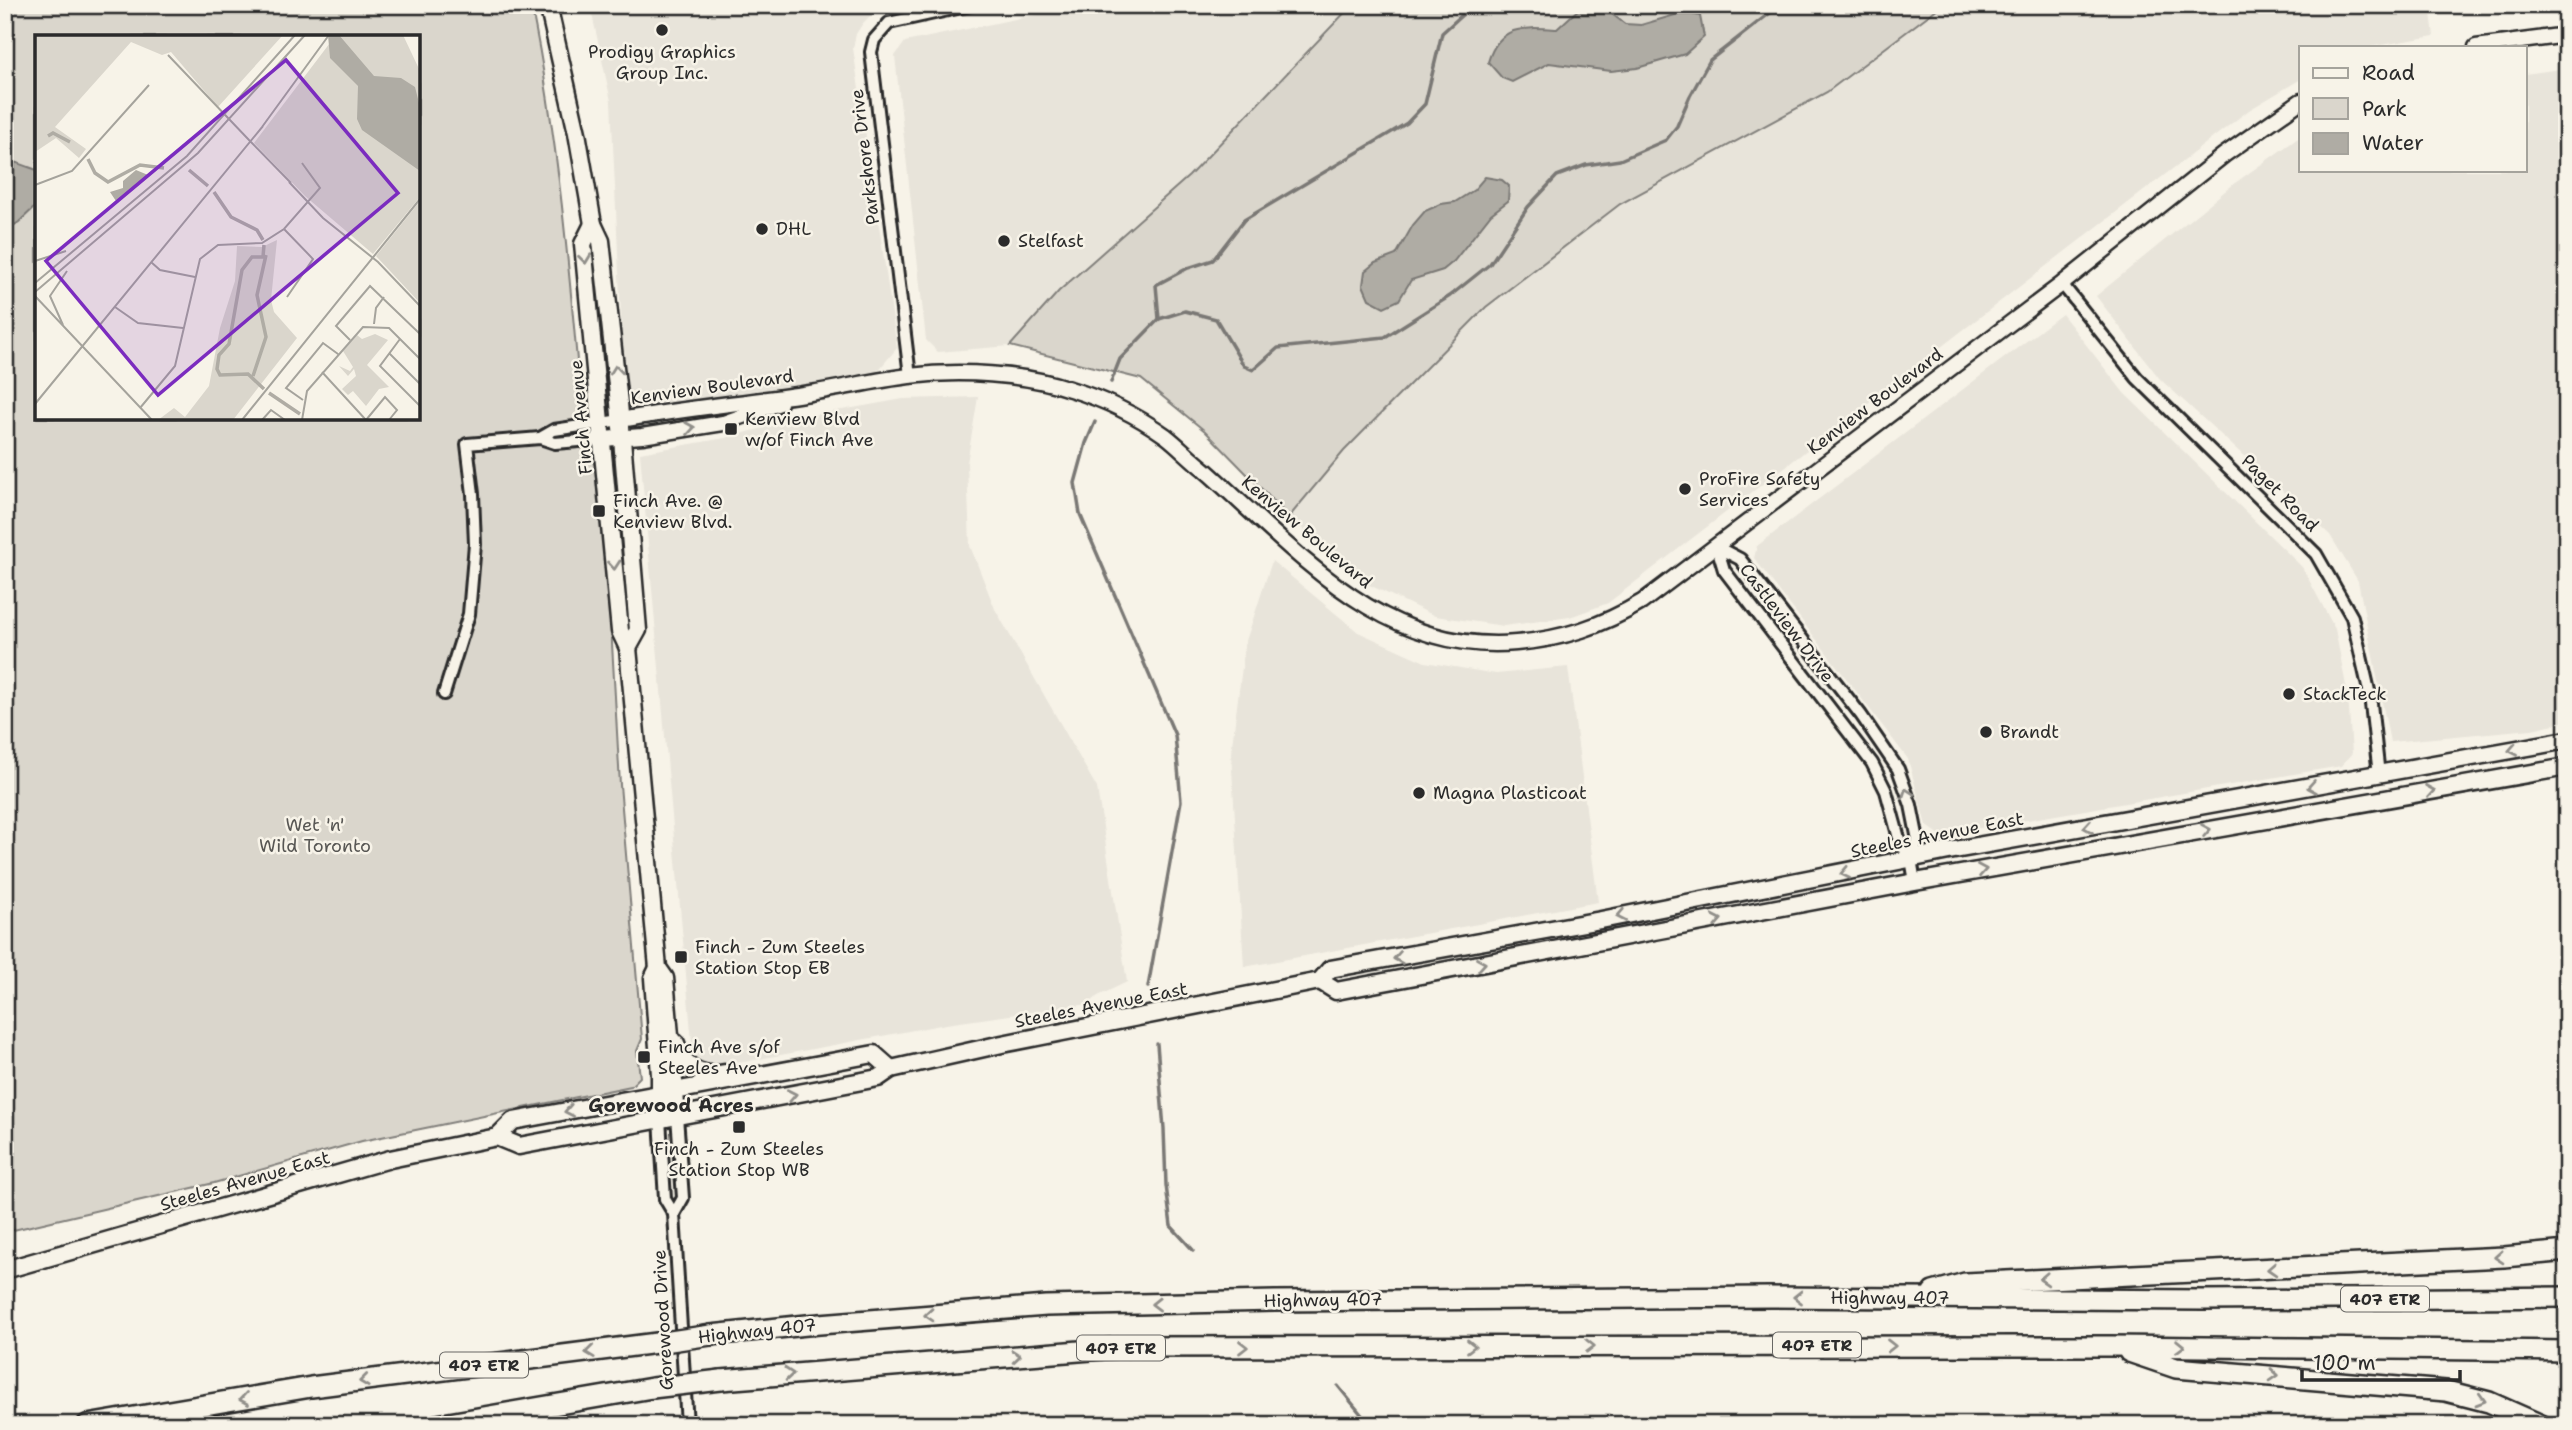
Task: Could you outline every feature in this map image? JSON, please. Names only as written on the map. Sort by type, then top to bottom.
[{"type":"highway","points":[[1915,1298],[1965,1283],[2504,1257],[2567,1251]]},
{"type":"highway","name":"Highway 407","points":[[87,1425],[311,1387],[711,1335],[1046,1306],[1469,1298],[2216,1300],[2567,1297]]},
{"type":"highway","points":[[2112,1346],[2176,1368],[2446,1391],[2489,1402],[2541,1425]]},
{"type":"highway","name":"407 ETR","points":[[437,1425],[652,1388],[721,1380],[1129,1347],[2112,1346],[2567,1351]]},
{"type":"main road","name":"Finch Avenue","points":[[548,5],[578,138],[593,224],[601,241],[621,420],[638,630],[628,648]]},
{"type":"main road","name":"Finch Avenue","points":[[593,224],[583,244],[620,631],[628,648],[662,973],[668,1118]]},
{"type":"main road","name":"Steeles Avenue East","points":[[497,1137],[519,1146],[878,1078],[891,1069],[1002,1044],[1320,981],[1330,969],[1614,918],[1911,859],[2567,740]]},
{"type":"main road","name":"Steeles Avenue East","points":[[1320,981],[1336,991],[1915,882],[2567,767]]},
{"type":"main road","points":[[662,973],[670,986],[678,1052],[687,1064],[702,1074],[709,1075],[747,1069],[765,1074]]},
{"type":"main road","name":"Steeles Avenue East","points":[[5,1270],[390,1158],[497,1137],[513,1122],[874,1054],[891,1069]]},
{"type":"street","name":"Parkshore Drive","points":[[910,376],[871,52],[876,37],[889,23],[971,5]]},
{"type":"street","points":[[2484,46],[2567,35]]},
{"type":"street","name":"Kenview Boulevard","points":[[621,420],[910,376],[954,374],[1026,378],[1070,389],[1117,408],[1165,436],[1342,591],[1369,610],[1401,626],[1436,638],[1477,645],[1548,640],[1588,630],[1615,619],[1642,602],[2062,284],[2224,155],[2299,102]]},
{"type":"street","name":"Paget Road","points":[[2062,284],[2137,378],[2316,554],[2352,617],[2370,695],[2379,775]]},
{"type":"street","name":"Kenview Boulevard","points":[[602,431],[622,438],[723,423],[808,393]]},
{"type":"street","points":[[444,694],[469,614],[475,532],[467,444],[540,438],[554,430],[602,431],[621,420]]},
{"type":"street","name":"Castleview Drive","points":[[1717,547],[1740,559],[1861,716],[1898,769],[1911,805],[1918,840],[1911,859]]},
{"type":"street","name":"Castleview Drive","points":[[1717,547],[1724,570],[1872,763],[1886,791],[1900,842],[1911,859],[1915,882]]},
{"type":"street","points":[[1845,728],[1861,716]]},
{"type":"street","name":"Gorewood Drive","points":[[668,1118],[665,1199],[674,1214],[687,1425]]},
{"type":"street","name":"Gorewood Drive","points":[[668,1118],[683,1198],[674,1214]]},
{"type":"shaded area","points":[[590,5],[898,5],[873,13],[856,34],[853,48],[897,348],[876,373],[658,408],[640,406],[630,399],[624,383],[611,101]]},
{"type":"shaded area","points":[[1083,5],[1352,5],[1189,176],[1059,291],[1010,346],[938,352],[926,340],[895,56],[905,42]]},
{"type":"shaded area","points":[[1942,5],[2430,5],[2434,36],[2376,46],[2299,46],[2299,80],[2249,110],[1608,603],[1570,617],[1504,626],[1435,616],[1363,582],[1289,517],[1344,451],[1486,307],[1620,204],[1827,92]]},
{"type":"shaded area","points":[[2567,68],[2567,721],[2532,729],[2390,742],[2358,581],[2330,535],[2160,379],[2096,296],[2235,183],[2299,137],[2299,172],[2526,172],[2526,74]]},
{"type":"shaded area","points":[[2062,314],[2124,393],[2302,567],[2335,629],[2348,696],[2352,753],[2341,766],[1940,835],[1926,825],[1908,759],[1754,558],[1757,546]]},
{"type":"shaded area","points":[[978,397],[967,463],[970,546],[995,609],[1097,788],[1127,982],[1098,996],[1089,1004],[946,1024],[717,1067],[709,1066],[693,1054],[640,453],[725,438],[814,415],[903,399]]},
{"type":"shaded area","points":[[1272,561],[1358,632],[1425,662],[1496,674],[1568,667],[1598,902],[1244,967],[1231,753],[1245,644]]},
{"type":"green space","name":"Wet 'n' Wild Toronto","points":[[5,5],[531,5],[558,172],[585,453],[593,461],[597,471],[642,1039],[637,1051],[640,1077],[631,1086],[362,1141],[214,1183],[5,1232]]},
{"type":"green space","points":[[1352,5],[1942,5],[1827,92],[1620,204],[1486,307],[1344,451],[1289,517],[1205,431],[1141,379],[1010,346],[1059,291],[1189,176]]},
{"type":"water","points":[[1582,6],[1604,8],[1625,24],[1641,25],[1685,12],[1700,16],[1704,37],[1685,54],[1637,68],[1611,71],[1549,63],[1512,82],[1502,78],[1488,62],[1499,41],[1506,35],[1523,29],[1557,29]]},
{"type":"water","points":[[5,155],[12,161],[35,169],[35,207],[7,230]]},
{"type":"water","points":[[1485,177],[1502,180],[1509,186],[1508,201],[1491,214],[1454,261],[1443,270],[1411,280],[1399,300],[1384,307],[1369,299],[1363,285],[1365,271],[1375,263],[1396,255],[1413,225],[1425,211],[1441,204],[1455,202],[1474,190]]},
{"type":"waterway","points":[[1159,319],[1156,285],[1188,268],[1213,260],[1244,220],[1407,123],[1425,104],[1442,33],[1473,5]]},
{"type":"waterway","points":[[1111,382],[1120,359],[1159,319],[1185,311],[1216,319],[1244,366],[1253,370],[1278,348],[1385,337],[1450,296],[1490,264],[1528,207],[1557,176],[1586,165],[1620,160],[1666,140],[1677,126],[1710,60],[1780,5]]},
{"type":"waterway","points":[[1095,422],[1075,483],[1080,514],[1175,735],[1181,801],[1148,987]]},
{"type":"waterway","points":[[1157,1044],[1171,1226],[1193,1250]]},
{"type":"waterway","points":[[1338,1386],[1370,1425]]},
{"type":"place","name":"Prodigy Graphics Group Inc.","points":[[662,30]]},
{"type":"place","name":"DHL","points":[[762,229]]},
{"type":"place","name":"Stelfast","points":[[1004,241]]},
{"type":"place","name":"Kenview Blvd w/of Finch Ave","points":[[731,429]]},
{"type":"place","name":"ProFire Safety Services","points":[[1685,489]]},
{"type":"place","name":"Finch Ave. @ Kenview Blvd.","points":[[599,511]]},
{"type":"place","name":"StackTeck","points":[[2289,694]]},
{"type":"place","name":"Brandt","points":[[1986,732]]},
{"type":"place","name":"Magna Plasticoat","points":[[1419,793]]},
{"type":"place","name":"Finch - Zum Steeles Station Stop EB","points":[[681,957]]},
{"type":"place","name":"Finch Ave s/of Steeles Ave","points":[[644,1057]]},
{"type":"place","name":"Finch - Zum Steeles Station Stop WB","points":[[739,1127]]},
{"type":"district","name":"Gorewood Acres","points":[[671,1105]]}]
